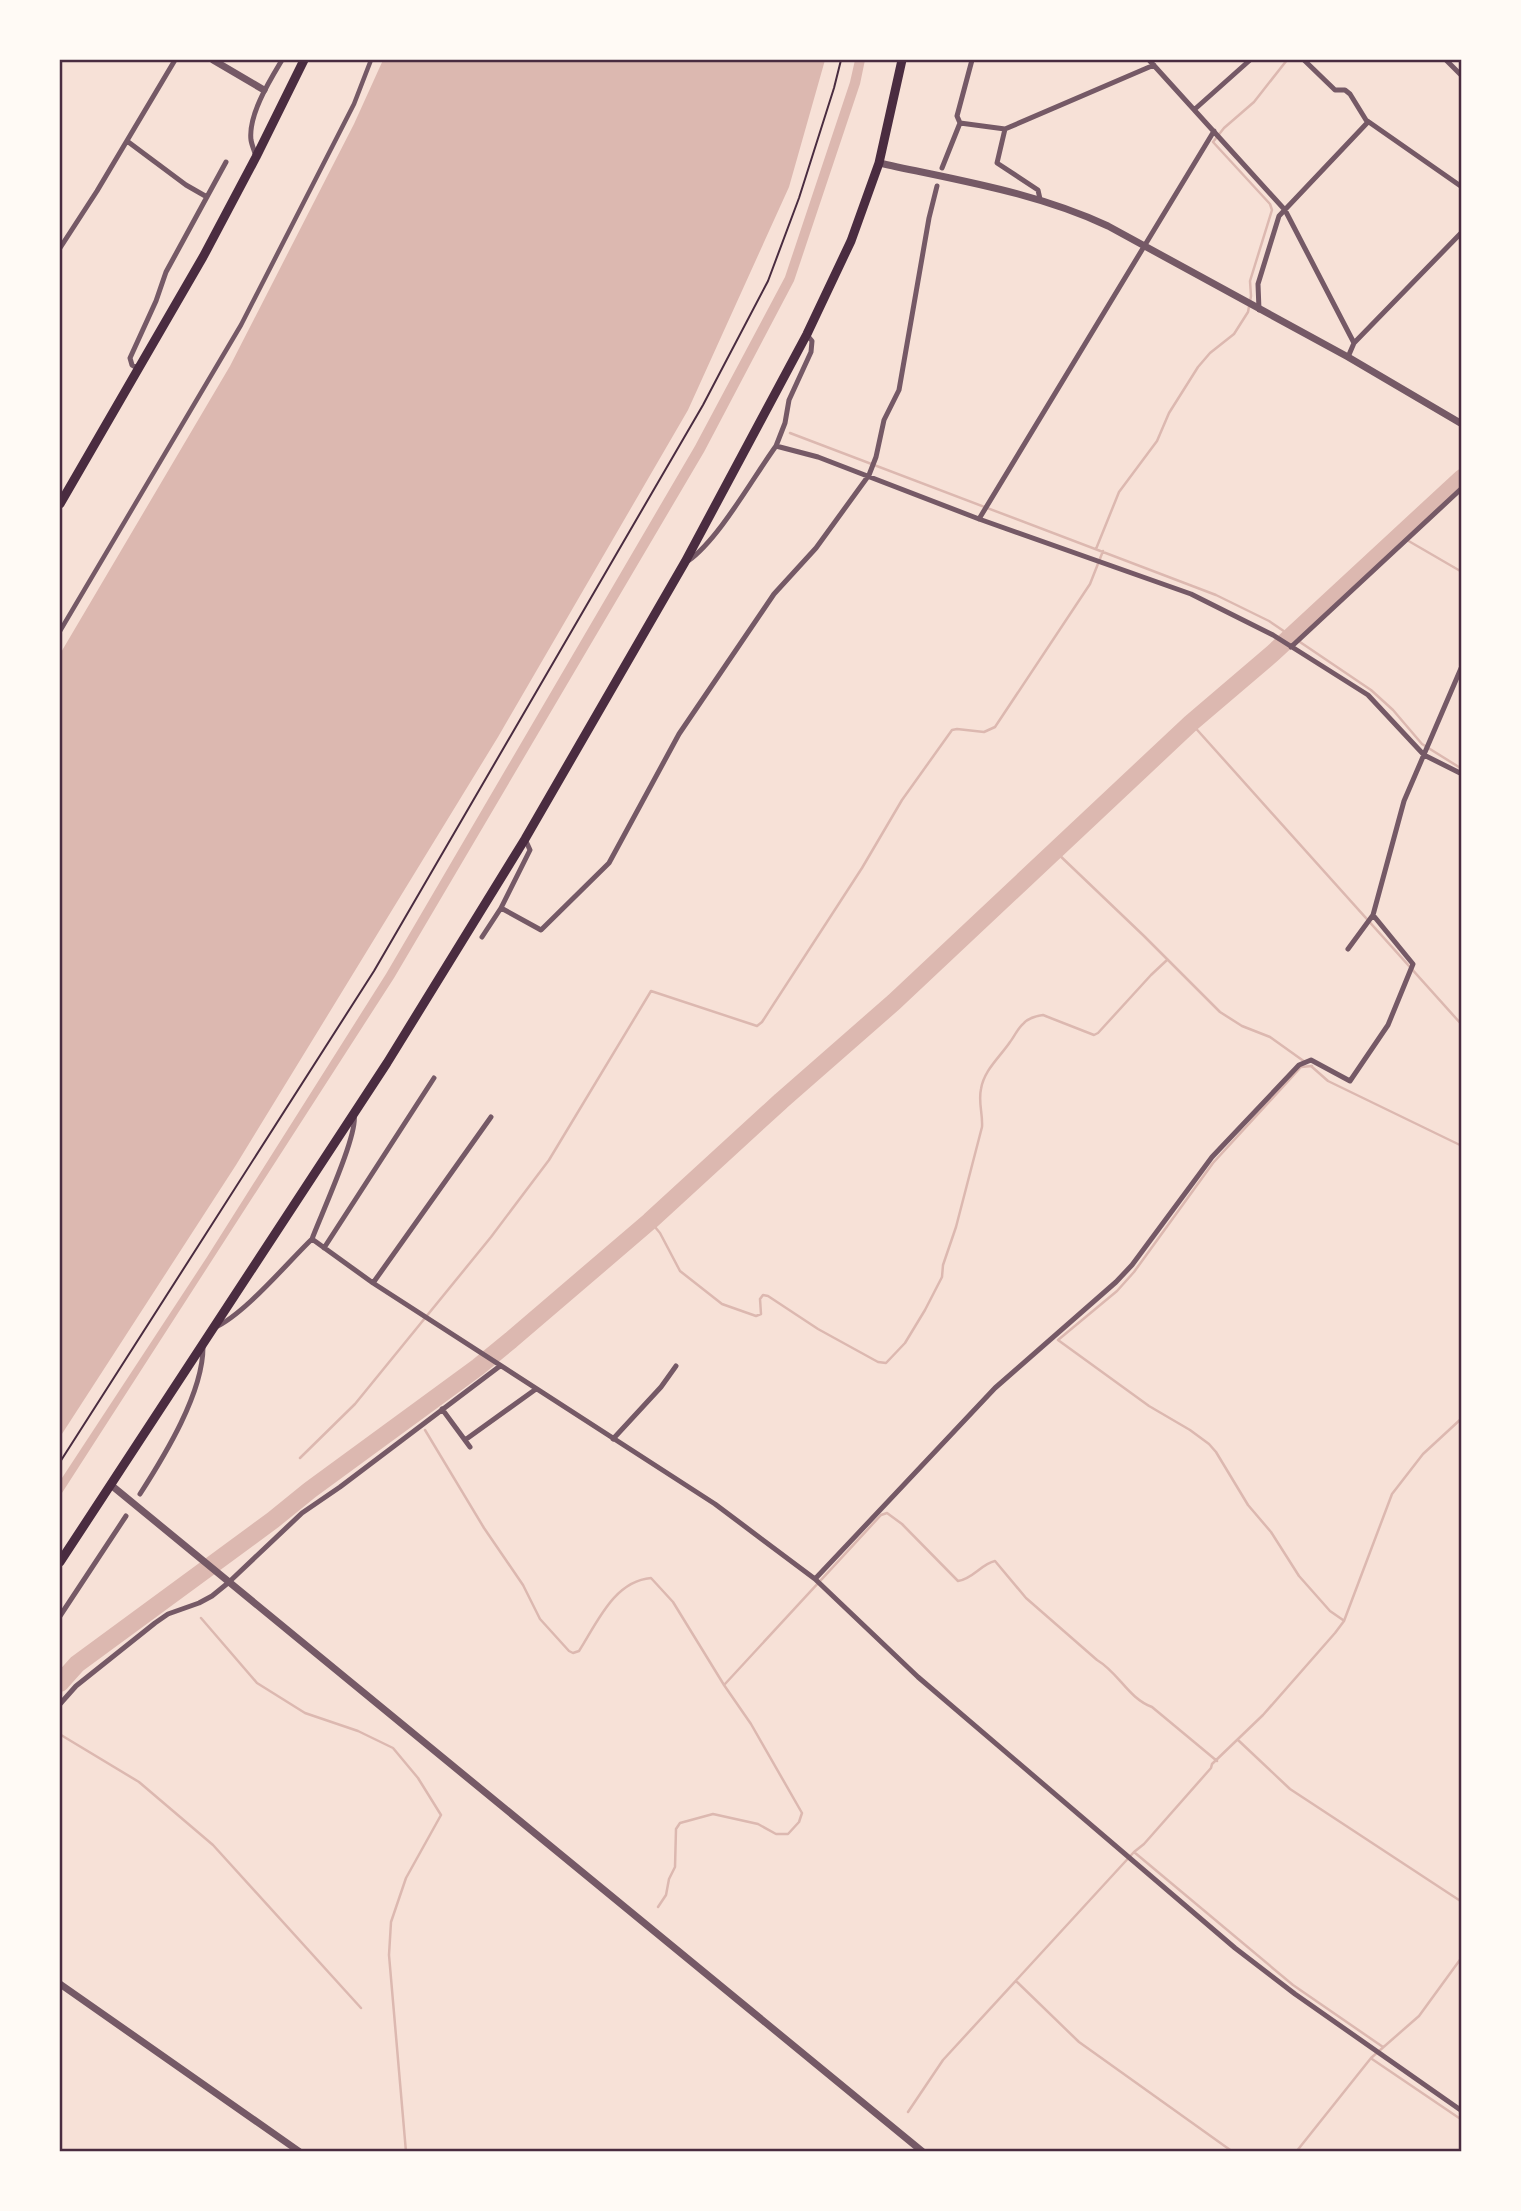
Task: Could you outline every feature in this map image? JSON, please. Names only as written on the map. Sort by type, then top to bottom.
[{"type":"main road","points":[[60,504],[257,157],[304,60]]},
{"type":"main road","points":[[60,1562],[354,1114],[525,839],[685,562],[807,334],[851,242],[879,163],[902,60]]},
{"type":"street","points":[[60,248],[175,60]]},
{"type":"street","points":[[213,60],[264,90]]},
{"type":"street","points":[[257,157],[251,141],[252,127],[264,90],[282,60]]},
{"type":"street","points":[[60,631],[241,325],[354,104],[371,60]]},
{"type":"street","points":[[942,168],[960,123],[957,116],[972,60]]},
{"type":"street","points":[[1195,109],[1250,60]]},
{"type":"street","points":[[1304,60],[1335,90],[1345,90],[1350,94],[1368,122],[1461,187]]},
{"type":"street","points":[[1446,60],[1461,76]]},
{"type":"street","points":[[960,123],[1005,129],[1152,62],[1285,210],[1354,343]]},
{"type":"street","points":[[1259,310],[1258,284],[1279,216],[1368,122]]},
{"type":"street","points":[[1005,129],[997,163],[1038,190],[1040,200]]},
{"type":"street","points":[[979,519],[1214,131]]},
{"type":"street","points":[[127,141],[186,185],[207,197]]},
{"type":"street","points":[[139,369],[132,365],[130,358],[166,272],[226,162]]},
{"type":"street","points":[[879,163],[1040,200],[1075,211],[1145,246],[1348,358],[1461,424]]},
{"type":"street","points":[[502,908],[541,930],[609,863],[679,734],[774,594],[816,548],[869,475],[884,420],[899,390],[937,186]]},
{"type":"street","points":[[1348,358],[1354,343],[1461,232]]},
{"type":"street","points":[[685,562],[697,554],[727,517],[776,446],[785,423],[789,400],[811,352],[812,341],[807,334]]},
{"type":"street","points":[[776,446],[869,475],[979,519],[1191,594],[1273,635],[1368,695],[1424,755],[1461,774]]},
{"type":"street","points":[[1291,647],[1461,488]]},
{"type":"street","points":[[1348,949],[1373,915],[1404,801],[1461,666]]},
{"type":"street","points":[[482,937],[502,908],[530,850],[525,839]]},
{"type":"street","points":[[815,1579],[995,1388],[1116,1282],[1132,1265],[1212,1157],[1299,1065],[1311,1060],[1350,1081],[1388,1025],[1413,964],[1373,915]]},
{"type":"street","points":[[324,1248],[434,1078]]},
{"type":"street","points":[[214,1328],[226,1322],[247,1303],[312,1239],[351,1138],[356,1120],[354,1114]]},
{"type":"street","points":[[373,1283],[491,1117]]},
{"type":"street","points":[[312,1239],[373,1283],[715,1504],[815,1579],[918,1677],[1235,1948],[1295,1994],[1461,2111]]},
{"type":"street","points":[[140,1493],[176,1432],[200,1375],[204,1343]]},
{"type":"street","points":[[60,1704],[76,1686],[155,1623],[169,1614],[199,1603],[228,1583],[302,1513],[500,1366]]},
{"type":"street","points":[[613,1439],[661,1387],[676,1366]]},
{"type":"street","points":[[465,1440],[536,1389]]},
{"type":"street","points":[[443,1409],[470,1447]]},
{"type":"street","points":[[111,1485],[923,2151]]},
{"type":"street","points":[[60,1616],[126,1516]]},
{"type":"street","points":[[60,1984],[300,2151]]},
{"type":"path","points":[[60,1462],[374,971],[704,405],[768,282],[799,198],[841,60]]},
{"type":"shaded area","points":[[383,60],[825,60],[789,187],[688,410],[498,737],[236,1165],[60,1437],[60,654],[230,366],[354,124]]},
{"type":"shaded area","points":[[855,60],[865,60],[860,84],[794,281],[704,452],[394,978],[60,1496],[60,1481],[207,1257],[386,974],[695,446],[785,277]]},
{"type":"waterway","points":[[1096,549],[1119,492],[1157,441],[1169,413],[1198,367],[1210,353],[1234,334],[1248,312],[1250,281],[1272,210],[1270,204],[1213,142],[1224,128],[1254,102],[1287,60]]},
{"type":"waterway","points":[[790,433],[1216,595],[1269,621],[1371,690],[1393,710],[1422,744],[1462,769]]},
{"type":"waterway","points":[[60,1683],[77,1664],[478,1367],[650,1221],[894,1002],[1191,723],[1273,653],[1462,478]]},
{"type":"waterway","points":[[1400,536],[1462,572]]},
{"type":"waterway","points":[[300,1458],[355,1404],[491,1237],[549,1160],[651,991],[757,1026],[762,1022],[862,868],[902,800],[952,730],[984,732],[995,727],[1090,584],[1103,551]]},
{"type":"waterway","points":[[1191,723],[1462,1025]]},
{"type":"waterway","points":[[1055,851],[1220,1012],[1242,1026],[1270,1037],[1305,1062]]},
{"type":"waterway","points":[[650,1221],[660,1233],[680,1271],[722,1304],[756,1316],[761,1314],[760,1299],[763,1295],[768,1296],[818,1329],[878,1362],[886,1363],[905,1343],[942,1277],[943,1265],[956,1227],[982,1127],[980,1094],[989,1070],[1021,1026],[1035,1017],[1043,1015],[1094,1035],[1098,1033],[1167,960]]},
{"type":"waterway","points":[[1311,1066],[1328,1081],[1462,1146]]},
{"type":"waterway","points":[[1312,1066],[1301,1067],[1213,1163],[1134,1272],[1117,1291],[1058,1340],[1149,1406],[1209,1444],[1248,1505],[1271,1532],[1299,1576],[1330,1611],[1343,1620]]},
{"type":"waterway","points":[[908,2112],[943,2060],[1144,1844],[1212,1764],[1263,1715],[1335,1633],[1344,1621],[1392,1494],[1423,1454],[1462,1418]]},
{"type":"waterway","points":[[425,1430],[484,1528],[523,1585],[540,1619],[569,1651],[579,1651],[600,1616],[617,1595],[638,1581],[651,1578],[673,1602],[751,1724],[802,1813],[799,1822],[788,1834],[776,1834],[758,1824],[713,1814],[680,1823],[676,1829],[675,1867],[666,1895],[658,1907]]},
{"type":"waterway","points":[[725,1684],[881,1515],[887,1513],[902,1524],[958,1581],[995,1561],[1026,1598],[1105,1665],[1136,1698],[1152,1707],[1217,1761]]},
{"type":"waterway","points":[[177,1590],[181,1595]]},
{"type":"waterway","points":[[201,1618],[257,1683],[305,1713],[358,1731],[393,1748],[418,1778],[441,1815],[406,1878],[391,1922],[389,1955],[406,2152]]},
{"type":"waterway","points":[[61,1735],[139,1782],[213,1845],[361,2008]]},
{"type":"waterway","points":[[1238,1740],[1290,1789],[1462,1902]]},
{"type":"waterway","points":[[1134,1852],[1293,1985],[1383,2047]]},
{"type":"waterway","points":[[1296,2152],[1371,2058],[1419,2016],[1462,1957]]},
{"type":"waterway","points":[[1016,1981],[1079,2042],[1233,2152]]},
{"type":"waterway","points":[[1372,2059],[1462,2120]]}]
